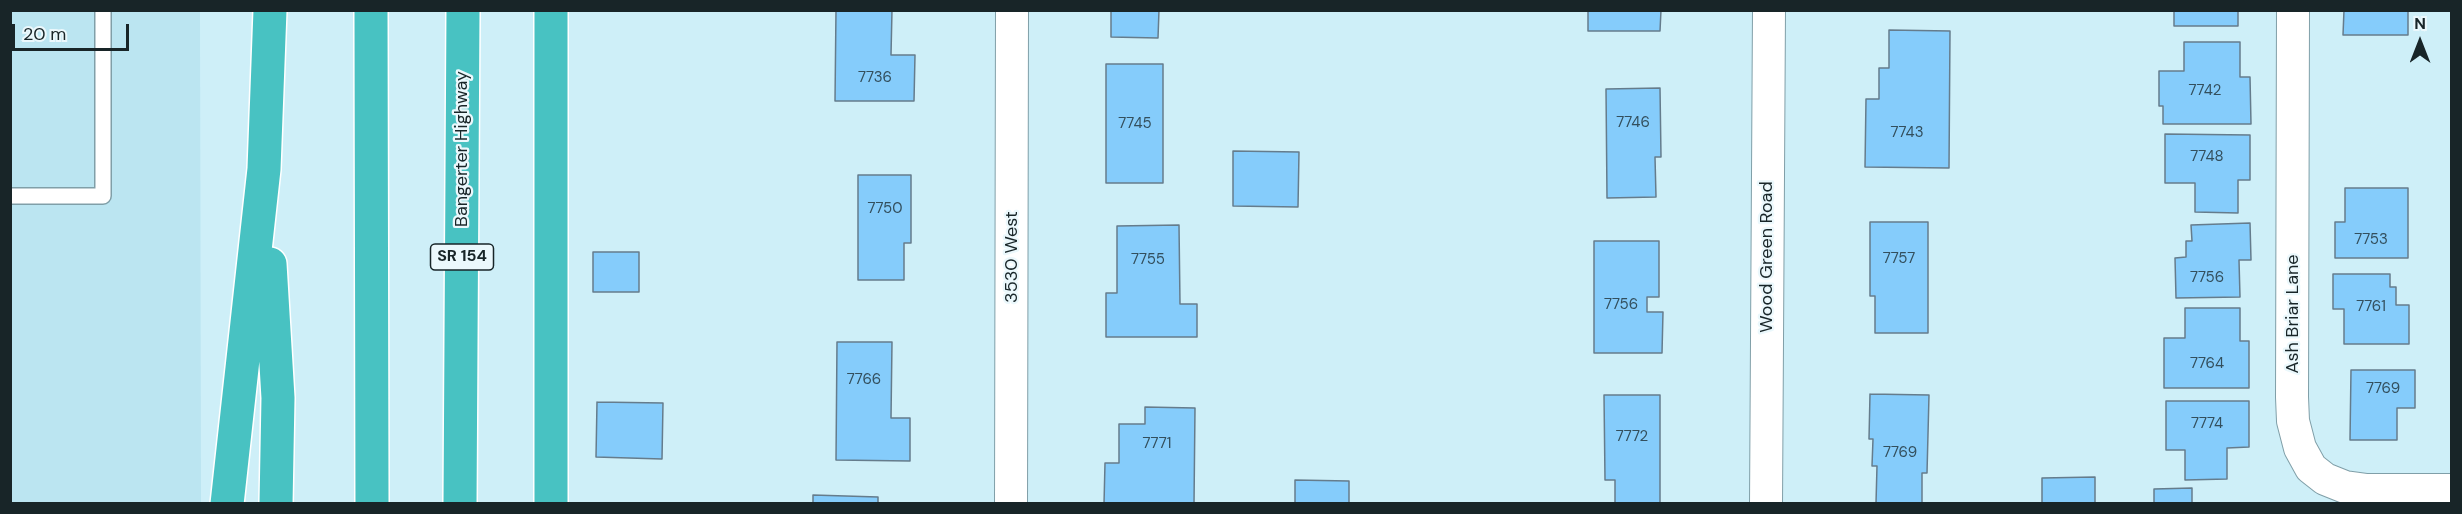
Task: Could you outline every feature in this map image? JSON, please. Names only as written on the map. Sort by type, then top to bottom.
[{"type":"highway","points":[[227,504],[264,169],[270,10]]},
{"type":"highway","points":[[371,10],[372,504]]},
{"type":"highway","name":"Bangerter Highway","points":[[460,504],[463,10]]},
{"type":"highway","points":[[551,10],[551,504]]},
{"type":"highway","points":[[264,169],[278,398],[276,504]]},
{"type":"street","name":"3530 West","points":[[1011,504],[1012,10]]},
{"type":"street","name":"Wood Green Road","points":[[1766,504],[1768,10]]},
{"type":"street","name":"Ash Briar Lane","points":[[2293,10],[2292,397],[2293,421],[2300,448],[2311,468],[2325,479],[2345,486],[2367,490],[2451,490]]},
{"type":"lane","points":[[10,196],[103,196],[103,10]]},
{"type":"shaded area","points":[[10,11],[200,11],[201,503],[11,503]]},
{"type":"building","points":[[836,10],[892,10],[891,55],[915,55],[914,101],[835,101]]},
{"type":"building","points":[[1111,10],[1159,10],[1158,38],[1111,37]]},
{"type":"building","points":[[1588,10],[1661,10],[1660,31],[1588,31]]},
{"type":"building","points":[[2174,10],[2238,10],[2238,26],[2174,26]]},
{"type":"building","points":[[2344,10],[2408,10],[2408,35],[2343,35]]},
{"type":"building","points":[[1889,30],[1950,31],[1949,168],[1865,167],[1866,99],[1879,99],[1879,68],[1889,68]]},
{"type":"building","points":[[2184,42],[2240,42],[2240,77],[2250,77],[2251,124],[2163,124],[2163,106],[2159,106],[2159,71],[2184,71]]},
{"type":"building","points":[[1106,64],[1163,64],[1163,183],[1106,183]]},
{"type":"building","points":[[1660,88],[1661,157],[1655,157],[1656,197],[1607,198],[1606,89]]},
{"type":"building","points":[[2165,134],[2250,135],[2250,180],[2238,180],[2238,213],[2195,212],[2195,183],[2165,183]]},
{"type":"building","points":[[1233,151],[1299,152],[1298,207],[1233,206]]},
{"type":"building","points":[[858,175],[911,175],[911,243],[904,243],[904,280],[858,280]]},
{"type":"building","points":[[2345,188],[2408,188],[2408,258],[2335,258],[2335,222],[2345,222]]},
{"type":"building","points":[[1870,222],[1928,222],[1928,333],[1875,333],[1875,296],[1870,296]]},
{"type":"building","points":[[2250,223],[2251,260],[2239,260],[2240,297],[2176,298],[2175,258],[2186,257],[2186,241],[2192,241],[2191,225]]},
{"type":"building","points":[[1179,225],[1180,304],[1197,304],[1197,337],[1106,337],[1106,293],[1117,293],[1117,226]]},
{"type":"building","points":[[1594,241],[1659,241],[1659,297],[1647,297],[1647,312],[1663,312],[1662,353],[1594,353]]},
{"type":"building","points":[[593,252],[639,252],[639,292],[593,292]]},
{"type":"building","points":[[2333,274],[2390,274],[2390,287],[2396,287],[2396,305],[2409,305],[2409,344],[2344,344],[2344,309],[2333,309]]},
{"type":"building","points":[[2185,308],[2240,308],[2240,341],[2249,341],[2249,388],[2164,388],[2164,338],[2185,338]]},
{"type":"building","points":[[837,342],[892,342],[891,418],[910,418],[910,461],[836,460]]},
{"type":"building","points":[[2351,370],[2415,370],[2415,408],[2397,408],[2397,440],[2350,440]]},
{"type":"building","points":[[1870,394],[1929,395],[1927,473],[1922,473],[1922,504],[1876,503],[1877,466],[1872,466],[1873,439],[1869,439]]},
{"type":"building","points":[[1604,395],[1660,395],[1660,504],[1615,504],[1615,480],[1605,480]]},
{"type":"building","points":[[2166,401],[2249,401],[2249,447],[2227,448],[2227,479],[2185,480],[2185,450],[2166,450]]},
{"type":"building","points":[[597,402],[663,403],[662,459],[596,457]]},
{"type":"building","points":[[1145,407],[1195,408],[1194,504],[1104,504],[1105,463],[1119,463],[1119,424],[1145,424]]},
{"type":"building","points":[[2095,477],[2095,504],[2042,504],[2042,478]]},
{"type":"building","points":[[1295,480],[1349,481],[1349,504],[1295,504]]},
{"type":"building","points":[[2192,488],[2192,504],[2154,504],[2154,489]]},
{"type":"building","points":[[813,495],[878,497],[878,504],[813,504]]}]
